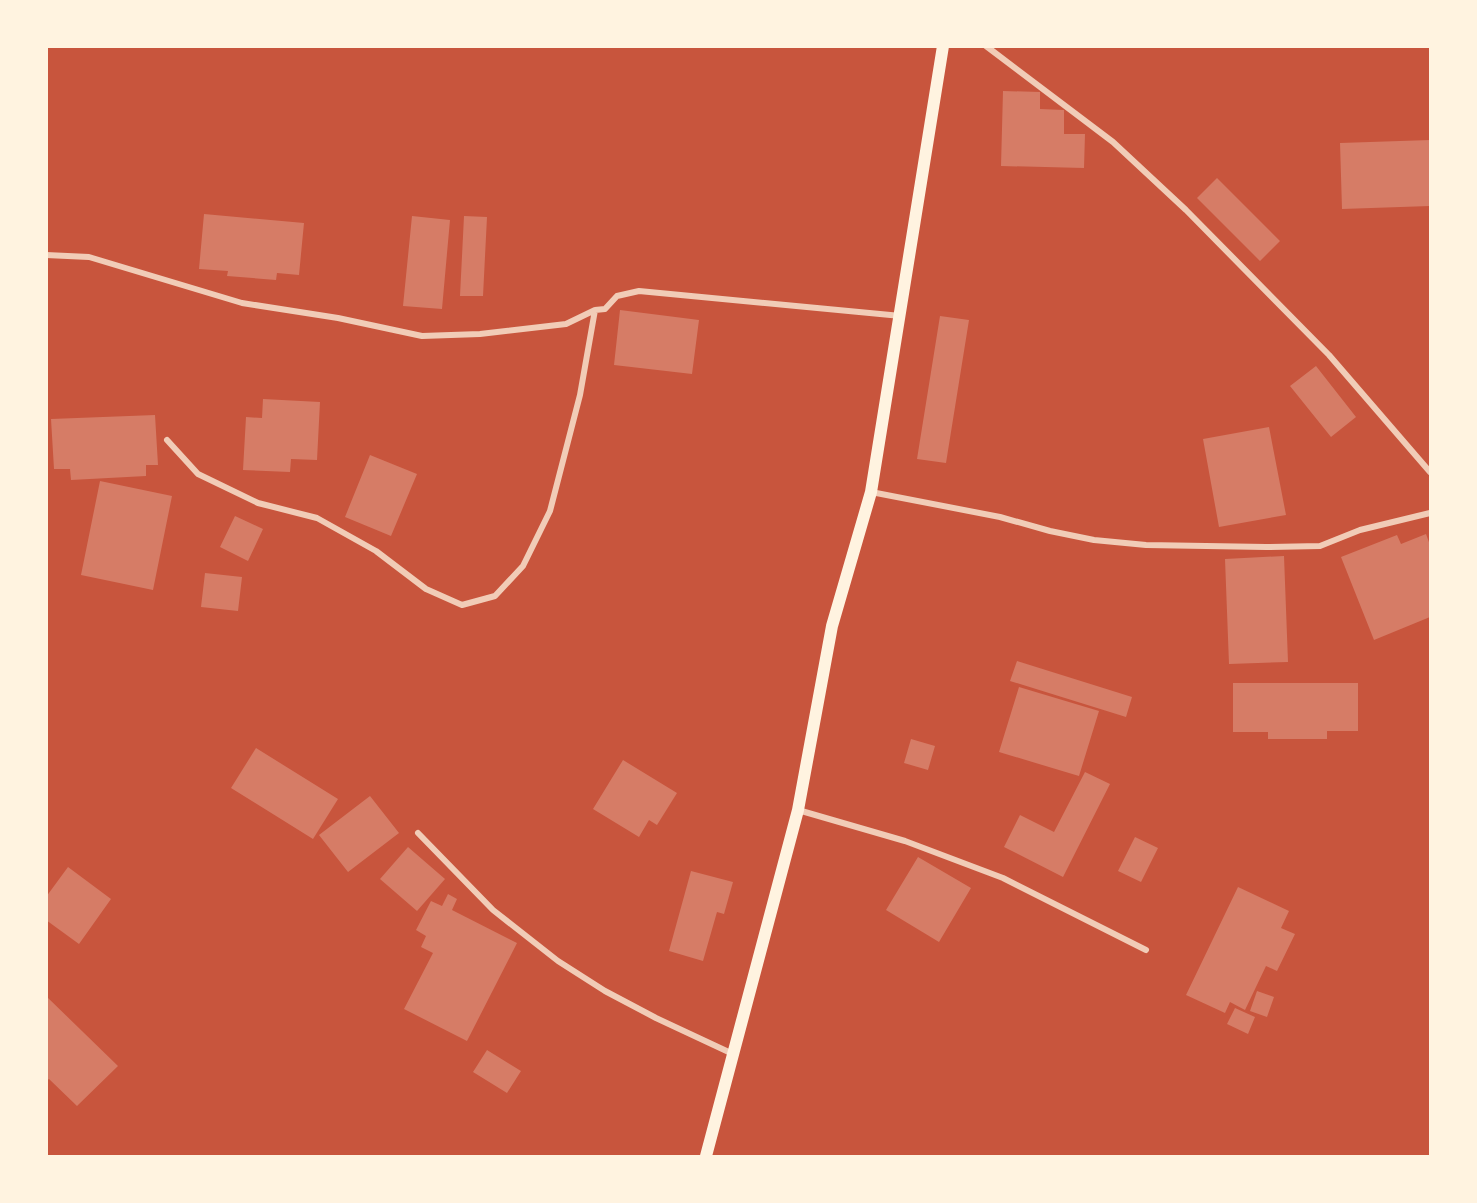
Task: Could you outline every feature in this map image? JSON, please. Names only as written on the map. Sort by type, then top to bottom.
[{"type":"main road","points":[[706,1156],[798,810],[832,626],[871,492],[943,46]]},
{"type":"street","points":[[986,46],[1113,142],[1186,210],[1329,355],[1431,472]]},
{"type":"street","points":[[46,255],[89,257],[242,303],[338,318],[422,336],[480,334],[566,324],[595,310],[604,309],[617,296],[639,291],[901,316]]},
{"type":"street","points":[[167,440],[198,474],[258,502],[316,518],[376,551],[426,589],[462,605],[495,596],[523,566],[550,511],[580,395],[595,310]]},
{"type":"street","points":[[871,492],[1000,517],[1083,538],[1146,545],[1320,546],[1360,530],[1431,513]]},
{"type":"street","points":[[798,810],[904,841],[1003,878],[1146,950]]},
{"type":"street","points":[[418,833],[493,910],[558,961],[604,991],[733,1054]]},
{"type":"building","points":[[1003,91],[1040,92],[1040,109],[1064,110],[1064,134],[1085,134],[1084,168],[1001,166]]},
{"type":"building","points":[[1430,140],[1430,206],[1342,209],[1340,143]]},
{"type":"building","points":[[1217,178],[1280,241],[1260,261],[1197,198]]},
{"type":"building","points":[[204,214],[304,223],[299,275],[277,273],[276,280],[227,276],[228,271],[199,269]]},
{"type":"building","points":[[412,216],[450,220],[442,309],[403,306]]},
{"type":"building","points":[[464,216],[487,217],[483,296],[460,296]]},
{"type":"building","points":[[620,310],[699,320],[692,374],[614,365]]},
{"type":"building","points":[[940,316],[969,320],[946,463],[917,459]]},
{"type":"building","points":[[1316,366],[1356,417],[1331,437],[1290,386]]},
{"type":"building","points":[[263,399],[320,402],[317,460],[291,459],[290,472],[243,470],[246,417],[262,418]]},
{"type":"building","points":[[155,415],[158,465],[146,465],[146,476],[71,480],[70,469],[54,469],[51,419]]},
{"type":"building","points":[[1269,427],[1286,515],[1219,527],[1203,439]]},
{"type":"building","points":[[370,455],[417,474],[391,536],[345,517]]},
{"type":"building","points":[[100,481],[172,496],[153,590],[81,575]]},
{"type":"building","points":[[235,516],[263,529],[248,561],[220,547]]},
{"type":"building","points":[[1426,534],[1430,545],[1430,617],[1374,640],[1341,557],[1397,535],[1401,544]]},
{"type":"building","points":[[1284,556],[1288,662],[1229,664],[1225,559]]},
{"type":"building","points":[[205,573],[242,577],[238,611],[201,607]]},
{"type":"building","points":[[1017,661],[1132,697],[1126,717],[1010,681]]},
{"type":"building","points":[[1233,683],[1358,683],[1358,731],[1327,731],[1327,739],[1268,739],[1268,732],[1233,732]]},
{"type":"building","points":[[1019,687],[1099,711],[1079,776],[999,752]]},
{"type":"building","points":[[911,739],[935,746],[928,770],[904,763]]},
{"type":"building","points":[[256,748],[338,799],[313,839],[231,788]]},
{"type":"building","points":[[623,760],[677,793],[657,825],[649,820],[639,837],[593,809]]},
{"type":"building","points":[[1085,772],[1110,784],[1063,877],[1004,847],[1020,815],[1054,832]]},
{"type":"building","points":[[370,796],[399,833],[348,872],[319,835]]},
{"type":"building","points":[[1135,837],[1158,848],[1141,882],[1118,871]]},
{"type":"building","points":[[408,847],[445,879],[417,911],[380,879]]},
{"type":"building","points":[[918,857],[971,888],[939,942],[886,910]]},
{"type":"building","points":[[68,867],[111,899],[79,944],[46,920],[46,897]]},
{"type":"building","points":[[691,871],[733,882],[724,914],[717,912],[703,961],[669,951]]},
{"type":"building","points":[[1238,887],[1289,911],[1281,928],[1295,934],[1277,971],[1266,966],[1245,1010],[1230,1002],[1225,1013],[1186,995]]},
{"type":"building","points":[[448,894],[457,899],[452,910],[517,943],[467,1041],[404,1009],[433,953],[421,947],[426,936],[416,930],[431,901],[442,906]]},
{"type":"building","points":[[1257,991],[1274,997],[1267,1017],[1250,1011]]},
{"type":"building","points":[[46,996],[118,1066],[77,1106],[49,1079],[46,1081]]},
{"type":"building","points":[[1235,1008],[1255,1017],[1248,1034],[1227,1024]]},
{"type":"building","points":[[487,1050],[521,1071],[507,1093],[473,1072]]}]
